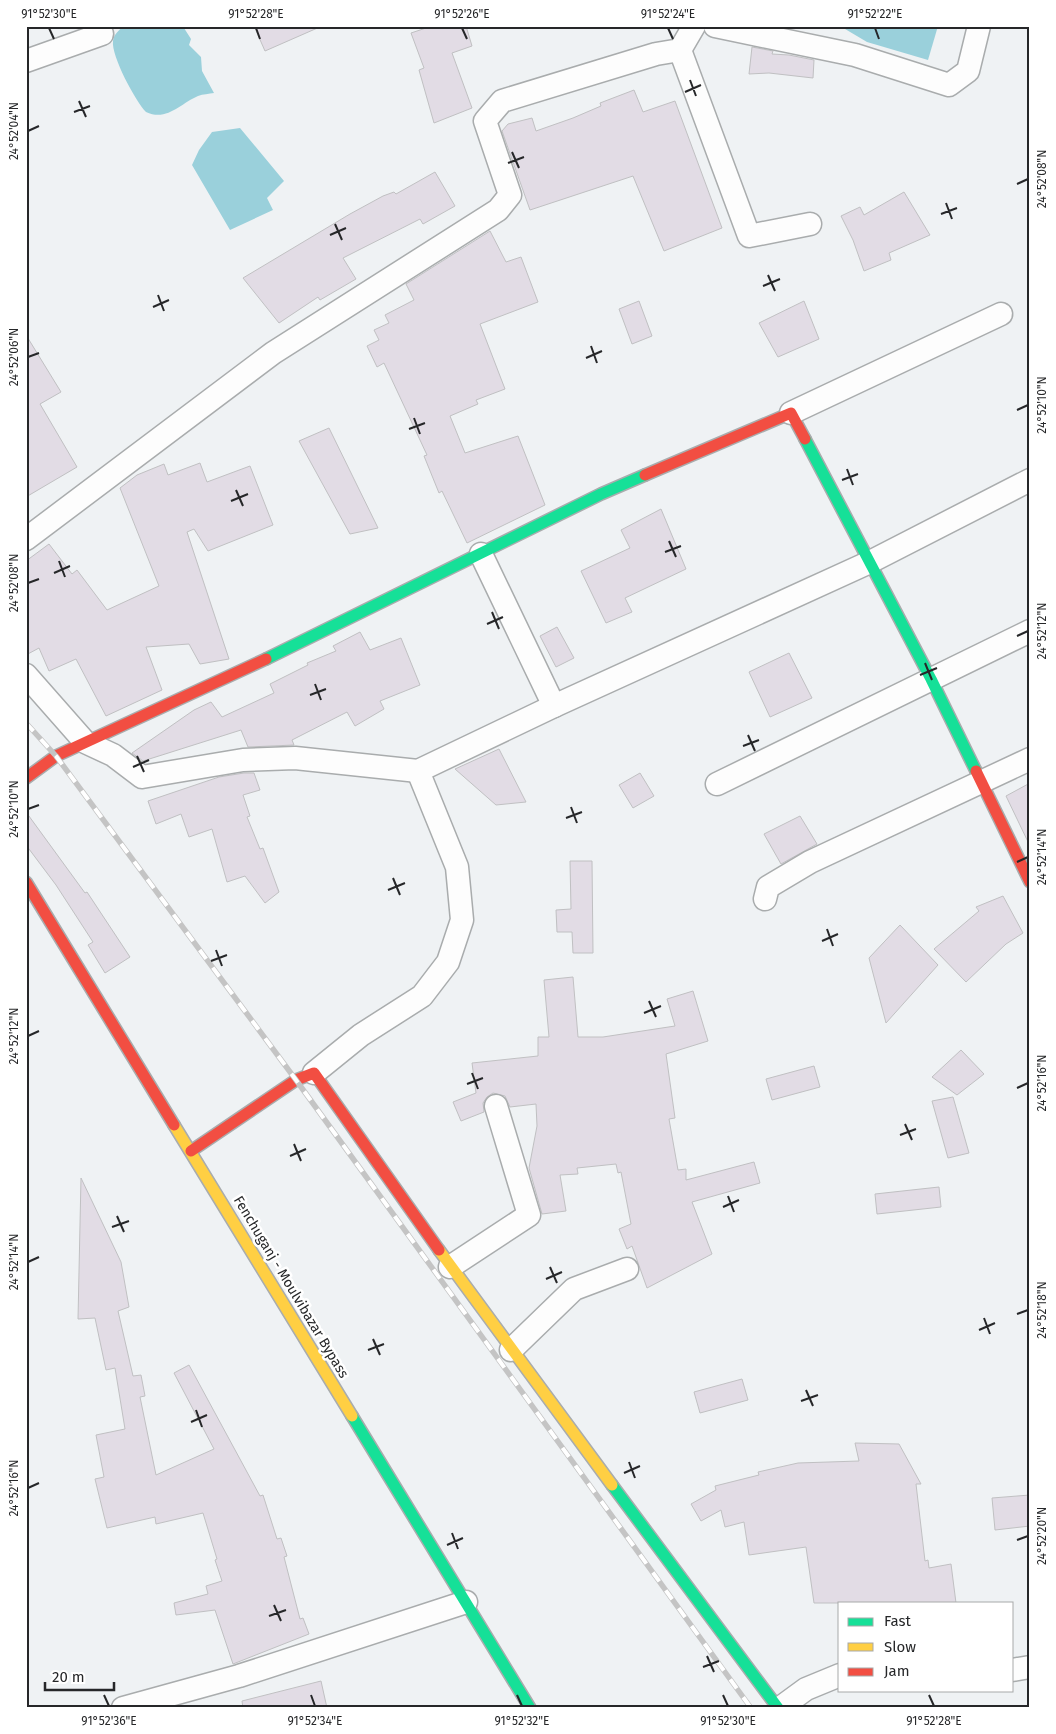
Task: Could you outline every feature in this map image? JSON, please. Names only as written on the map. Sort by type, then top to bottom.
[{"type":"main road","points":[[26,778],[56,756],[306,641],[601,494],[791,413],[931,679],[980,783],[1030,882]]},
{"type":"main road","name":"Fenchuganj - Moulvibazar Bypass","points":[[26,882],[530,1708]]},
{"type":"main road","points":[[191,1150],[296,1080],[314,1073],[450,1267],[779,1708]]},
{"type":"street","points":[[680,50],[694,26]]},
{"type":"street","points":[[715,26],[855,55],[949,85],[968,71],[978,26]]},
{"type":"street","points":[[26,61],[102,34]]},
{"type":"street","points":[[680,50],[749,236],[810,224]]},
{"type":"street","points":[[26,539],[273,353],[498,210],[510,195],[485,121],[502,101],[656,54],[680,50]]},
{"type":"street","points":[[791,413],[1002,314]]},
{"type":"street","points":[[26,675],[85,742],[113,755],[142,777],[243,760],[295,758],[418,771],[554,706],[870,562],[1030,480]]},
{"type":"street","points":[[481,554],[554,706]]},
{"type":"street","points":[[717,784],[1030,631]]},
{"type":"street","points":[[765,899],[768,887],[810,862],[1030,759]]},
{"type":"street","points":[[314,1073],[361,1035],[422,996],[448,962],[462,920],[457,867],[418,771]]},
{"type":"street","points":[[450,1267],[529,1215],[496,1106]]},
{"type":"street","points":[[511,1350],[574,1289],[627,1269]]},
{"type":"street","points":[[122,1708],[239,1676],[466,1602]]},
{"type":"street","points":[[1014,1670],[1030,1667]]},
{"type":"street","points":[[779,1708],[806,1689],[838,1676]]},
{"type":"water","points":[[124,26],[184,28],[191,39],[189,45],[201,57],[202,71],[214,93],[198,96],[161,115],[146,112],[136,99],[125,78],[113,48],[114,36]]},
{"type":"water","points":[[840,26],[938,26],[928,60],[867,42]]},
{"type":"water","points":[[240,128],[284,181],[267,198],[273,210],[230,230],[192,165],[199,150],[212,132]]},
{"type":"building","points":[[254,26],[322,26],[265,51]]},
{"type":"building","points":[[432,26],[466,26],[472,46],[452,53],[472,108],[434,123],[419,70],[424,68],[411,33]]},
{"type":"building","points":[[752,47],[773,51],[772,54],[814,60],[813,78],[769,73],[749,74]]},
{"type":"building","points":[[634,90],[643,112],[675,101],[722,228],[664,251],[633,176],[530,210],[502,131],[508,124],[532,118],[536,131],[573,118],[601,106],[600,103]]},
{"type":"building","points":[[435,172],[455,206],[423,224],[420,219],[343,258],[356,279],[320,300],[318,297],[279,323],[243,278],[350,214],[383,196],[394,192],[396,194]]},
{"type":"building","points":[[904,192],[930,235],[889,253],[891,260],[864,271],[853,240],[841,216],[860,207],[864,215]]},
{"type":"building","points":[[490,231],[506,262],[521,257],[538,302],[480,324],[505,389],[476,400],[478,404],[450,416],[465,453],[518,436],[545,505],[467,543],[442,491],[439,493],[424,456],[427,455],[384,363],[377,367],[367,346],[379,340],[374,330],[389,323],[385,315],[414,300],[406,284]]},
{"type":"building","points":[[639,301],[652,336],[632,344],[619,309]]},
{"type":"building","points":[[804,301],[819,339],[778,357],[759,323]]},
{"type":"building","points":[[26,335],[61,392],[40,404],[77,467],[26,497]]},
{"type":"building","points":[[329,428],[378,528],[350,534],[299,441]]},
{"type":"building","points":[[200,463],[207,482],[250,466],[273,525],[208,551],[194,529],[187,532],[229,659],[200,664],[189,644],[146,647],[162,690],[106,716],[76,659],[49,671],[39,648],[26,655],[26,561],[49,544],[72,574],[77,570],[107,610],[159,586],[120,488],[137,475],[164,464],[168,475]]},
{"type":"building","points":[[661,509],[686,569],[625,598],[632,612],[606,623],[581,571],[630,548],[621,530]]},
{"type":"building","points":[[557,627],[574,658],[556,667],[540,636]]},
{"type":"building","points":[[360,632],[370,650],[401,638],[420,685],[380,701],[384,709],[355,726],[347,712],[292,740],[294,745],[248,747],[241,730],[143,761],[132,753],[194,710],[211,702],[222,717],[274,693],[270,684],[308,665],[307,663],[336,651],[333,646]]},
{"type":"building","points":[[789,653],[812,698],[770,717],[749,672]]},
{"type":"building","points":[[499,749],[526,802],[496,805],[455,769]]},
{"type":"building","points":[[254,773],[260,790],[243,795],[250,816],[247,817],[260,849],[263,848],[279,892],[265,903],[245,876],[227,882],[212,829],[189,837],[181,814],[156,824],[148,801],[219,777]]},
{"type":"building","points":[[640,773],[654,796],[633,808],[619,785]]},
{"type":"building","points":[[1030,783],[1030,846],[1006,796]]},
{"type":"building","points":[[26,812],[85,893],[87,892],[130,957],[105,973],[88,945],[93,942],[56,885],[26,845]]},
{"type":"building","points":[[800,816],[817,844],[781,864],[764,834]]},
{"type":"building","points":[[570,861],[592,861],[593,953],[573,953],[572,932],[557,932],[556,910],[571,909]]},
{"type":"building","points":[[1003,896],[1023,933],[1006,944],[966,982],[934,949],[979,911],[976,907]]},
{"type":"building","points":[[900,925],[938,965],[886,1023],[869,958]]},
{"type":"building","points":[[573,977],[578,1037],[603,1037],[675,1026],[667,999],[693,991],[708,1041],[666,1054],[675,1118],[669,1119],[678,1170],[686,1169],[686,1180],[754,1162],[760,1183],[692,1202],[712,1254],[647,1288],[632,1246],[627,1249],[619,1229],[631,1224],[621,1172],[618,1173],[616,1164],[577,1168],[578,1174],[560,1175],[566,1211],[542,1214],[529,1168],[537,1126],[536,1104],[510,1107],[505,1096],[493,1093],[483,1103],[484,1112],[461,1121],[453,1102],[476,1093],[472,1063],[538,1056],[538,1037],[549,1037],[544,980]]},
{"type":"building","points":[[961,1050],[984,1074],[957,1095],[932,1077]]},
{"type":"building","points":[[814,1066],[820,1087],[772,1100],[766,1079]]},
{"type":"building","points":[[953,1097],[969,1153],[948,1158],[932,1101]]},
{"type":"building","points":[[81,1178],[121,1262],[129,1307],[118,1311],[133,1376],[141,1375],[145,1396],[140,1397],[156,1475],[214,1449],[174,1373],[189,1365],[260,1496],[263,1495],[277,1539],[281,1538],[287,1556],[284,1557],[300,1619],[303,1618],[309,1634],[233,1664],[215,1610],[176,1615],[174,1603],[208,1594],[206,1586],[222,1581],[203,1513],[156,1524],[155,1517],[107,1528],[95,1479],[104,1477],[96,1435],[125,1429],[115,1368],[106,1370],[95,1318],[78,1319]]},
{"type":"building","points":[[939,1187],[941,1207],[877,1214],[875,1194]]},
{"type":"building","points":[[742,1379],[748,1400],[700,1413],[694,1392]]},
{"type":"building","points":[[855,1443],[899,1444],[921,1484],[916,1484],[925,1561],[928,1560],[929,1568],[951,1564],[956,1602],[814,1603],[806,1547],[749,1555],[744,1522],[725,1527],[721,1510],[701,1521],[691,1504],[716,1490],[715,1486],[759,1475],[758,1472],[798,1463],[859,1461]]},
{"type":"building","points":[[1030,1495],[1030,1526],[995,1530],[992,1498]]},
{"type":"building","points":[[321,1681],[327,1708],[243,1708],[242,1701]]},
{"type":"railway","points":[[26,723],[56,756],[296,1080],[751,1708]]},
{"type":"traffic: fast","points":[[805,439],[931,679],[976,771]]},
{"type":"traffic: fast","points":[[266,659],[601,494],[645,475]]},
{"type":"traffic: fast","points":[[352,1416],[530,1708]]},
{"type":"traffic: fast","points":[[612,1485],[778,1708]]},
{"type":"traffic: slow","points":[[174,1125],[352,1416]]},
{"type":"traffic: slow","points":[[439,1250],[612,1485]]},
{"type":"traffic: jam","points":[[645,475],[791,413],[805,439]]},
{"type":"traffic: jam","points":[[26,778],[56,756],[266,659]]},
{"type":"traffic: jam","points":[[976,771],[1030,882]]},
{"type":"traffic: jam","points":[[26,882],[174,1125]]},
{"type":"traffic: jam","points":[[191,1151],[296,1080],[314,1073],[439,1250]]}]
